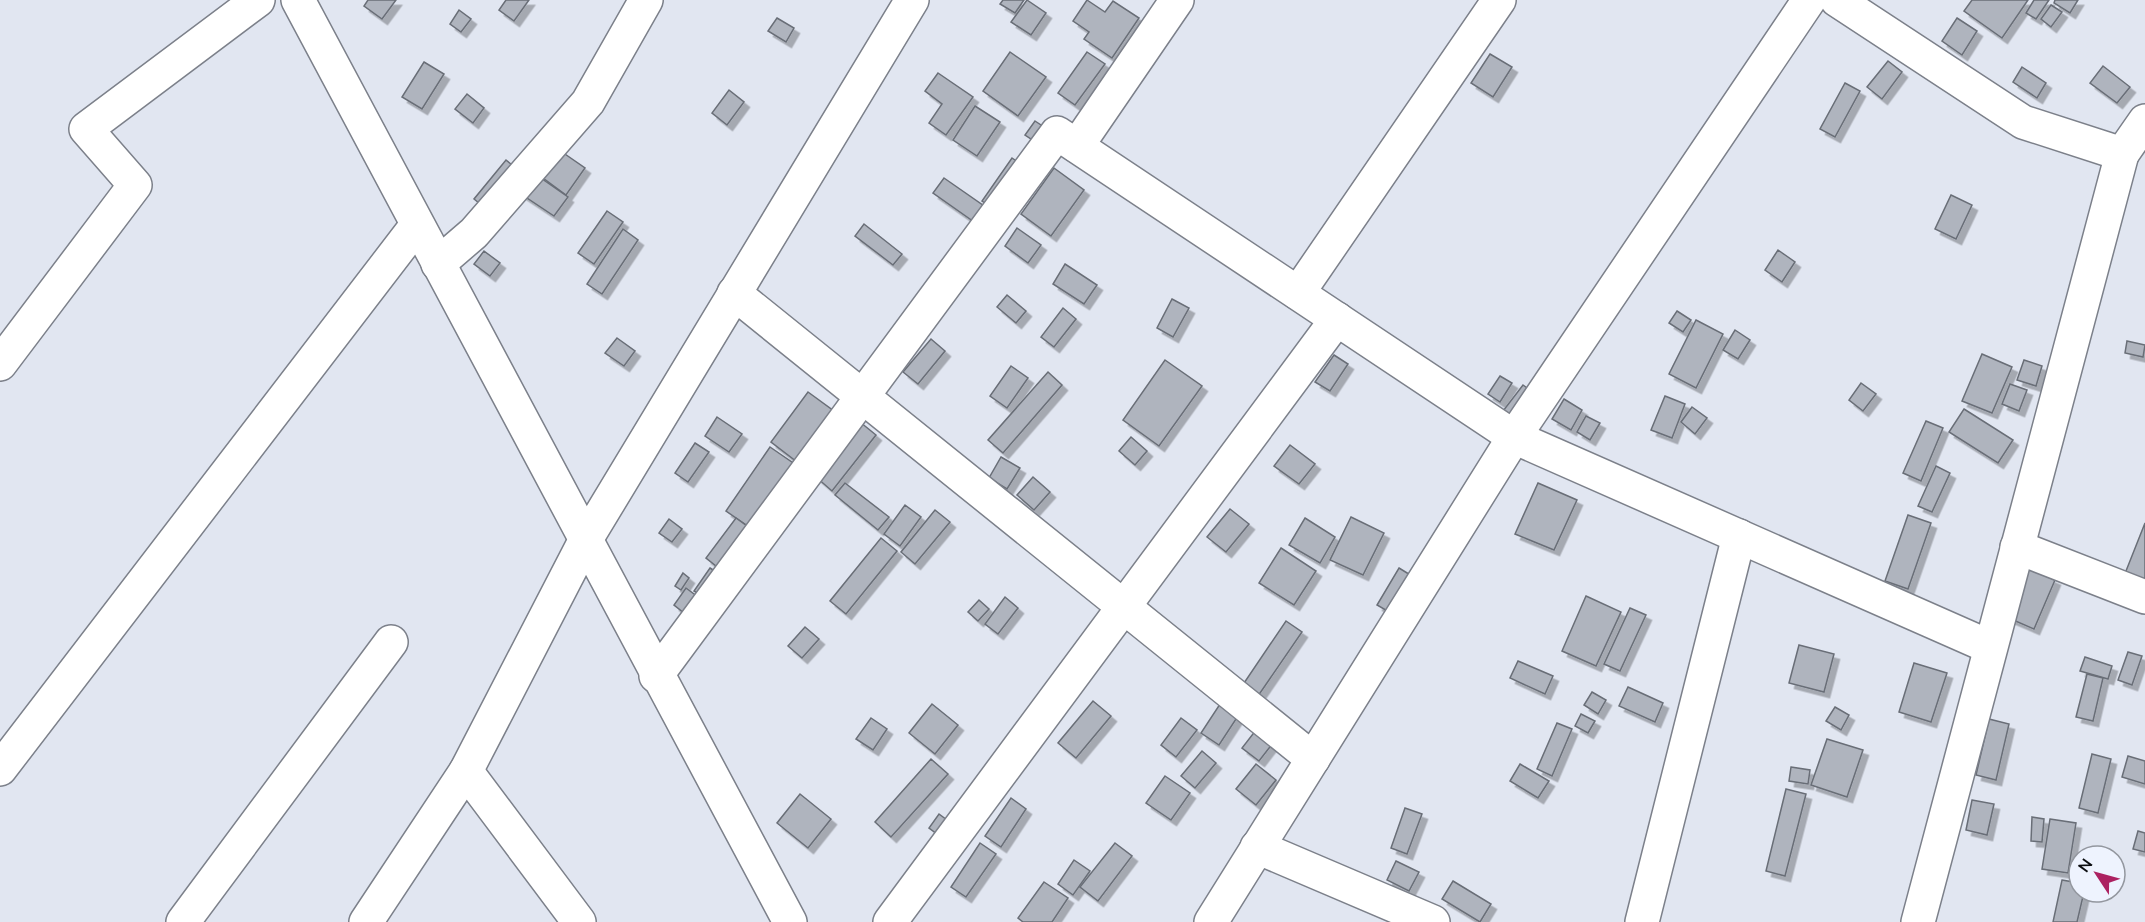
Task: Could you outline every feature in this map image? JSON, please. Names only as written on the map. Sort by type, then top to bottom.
[{"type":"street","points":[[0,364],[135,185],[86,129],[258,0]]},
{"type":"street","points":[[438,264],[474,233],[588,102],[646,0]]},
{"type":"street","points":[[366,922],[384,908],[466,771],[585,541],[912,0]]},
{"type":"street","points":[[1077,146],[1177,0]]},
{"type":"street","points":[[1298,293],[1498,0]]},
{"type":"street","points":[[1211,922],[1514,437],[1809,0]]},
{"type":"street","points":[[1837,0],[2023,122],[2122,154]]},
{"type":"street","points":[[304,4],[417,225],[656,676],[790,922]]},
{"type":"street","points":[[1918,922],[2122,154],[2145,122]]},
{"type":"street","points":[[656,676],[1057,133],[1514,437],[1990,647]]},
{"type":"street","points":[[0,769],[417,225]]},
{"type":"street","points":[[734,293],[1313,759]]},
{"type":"street","points":[[890,922],[1337,319]]},
{"type":"street","points":[[1642,922],[1739,536]]},
{"type":"street","points":[[2017,547],[2145,597]]},
{"type":"street","points":[[183,922],[391,642]]},
{"type":"street","points":[[466,771],[579,922]]},
{"type":"street","points":[[1257,847],[1433,922]]},
{"type":"building","points":[[368,0],[396,0],[382,19],[364,6]]},
{"type":"building","points":[[506,0],[529,0],[514,21],[499,10]]},
{"type":"building","points":[[1003,0],[1024,0],[1015,13],[1000,4]]},
{"type":"building","points":[[1027,0],[1046,13],[1031,35],[1011,22]]},
{"type":"building","points":[[1087,0],[1105,12],[1113,1],[1139,18],[1112,58],[1084,39],[1089,32],[1073,21]]},
{"type":"building","points":[[1972,0],[2028,0],[2002,38],[1964,11]]},
{"type":"building","points":[[2034,0],[2049,0],[2036,19],[2026,13]]},
{"type":"building","points":[[2055,0],[2078,0],[2070,13],[2054,3]]},
{"type":"building","points":[[2051,5],[2062,12],[2051,27],[2041,19]]},
{"type":"building","points":[[459,10],[471,19],[461,32],[450,24]]},
{"type":"building","points":[[777,18],[794,28],[786,42],[768,31]]},
{"type":"building","points":[[1957,18],[1977,31],[1962,55],[1942,41]]},
{"type":"building","points":[[1010,52],[1046,77],[1018,116],[983,91]]},
{"type":"building","points":[[1087,52],[1105,64],[1075,105],[1058,93]]},
{"type":"building","points":[[1490,54],[1512,67],[1493,97],[1471,83]]},
{"type":"building","points":[[1888,61],[1902,72],[1882,99],[1867,87]]},
{"type":"building","points":[[424,62],[444,74],[422,109],[402,97]]},
{"type":"building","points":[[2103,66],[2130,87],[2117,103],[2090,83]]},
{"type":"building","points":[[2022,67],[2046,83],[2037,98],[2013,82]]},
{"type":"building","points":[[938,73],[973,97],[946,135],[929,123],[942,104],[925,91]]},
{"type":"building","points":[[1845,83],[1860,91],[1835,137],[1820,129]]},
{"type":"building","points":[[729,90],[744,102],[727,125],[712,113]]},
{"type":"building","points":[[467,94],[484,108],[473,123],[455,109]]},
{"type":"building","points":[[975,106],[1000,122],[977,156],[953,140]]},
{"type":"building","points":[[1035,121],[1050,131],[1040,145],[1025,135]]},
{"type":"building","points":[[562,152],[585,168],[566,195],[543,178]]},
{"type":"building","points":[[1012,158],[1025,167],[995,210],[982,201]]},
{"type":"building","points":[[506,160],[523,174],[491,213],[474,199]]},
{"type":"building","points":[[1054,168],[1084,190],[1051,236],[1021,214]]},
{"type":"building","points":[[535,174],[568,197],[554,216],[521,194]]},
{"type":"building","points":[[944,178],[987,208],[977,224],[933,193]]},
{"type":"building","points":[[1951,195],[1972,205],[1956,239],[1935,229]]},
{"type":"building","points":[[607,211],[623,222],[594,264],[578,253]]},
{"type":"building","points":[[864,224],[902,254],[893,265],[855,236]]},
{"type":"building","points":[[1017,228],[1041,245],[1028,263],[1005,246]]},
{"type":"building","points":[[623,229],[638,240],[602,294],[587,284]]},
{"type":"building","points":[[1778,250],[1795,262],[1782,282],[1765,270]]},
{"type":"building","points":[[484,251],[500,263],[490,276],[474,264]]},
{"type":"building","points":[[1065,264],[1097,285],[1084,304],[1053,284]]},
{"type":"building","points":[[1007,295],[1026,311],[1016,323],[997,307]]},
{"type":"building","points":[[1172,299],[1189,308],[1173,337],[1157,328]]},
{"type":"building","points":[[1063,308],[1076,319],[1054,347],[1041,337]]},
{"type":"building","points":[[1677,311],[1691,320],[1683,332],[1669,323]]},
{"type":"building","points":[[1696,320],[1723,334],[1696,388],[1669,374]]},
{"type":"building","points":[[1735,330],[1750,340],[1738,359],[1723,350]]},
{"type":"building","points":[[617,338],[635,351],[624,366],[605,353]]},
{"type":"building","points":[[931,339],[945,351],[918,384],[903,372]]},
{"type":"building","points":[[2127,341],[2145,345],[2143,357],[2125,353]]},
{"type":"building","points":[[1982,354],[2012,367],[1992,413],[1962,401]]},
{"type":"building","points":[[1334,355],[1348,364],[1330,391],[1315,382]]},
{"type":"building","points":[[1165,360],[1202,386],[1159,446],[1123,420]]},
{"type":"building","points":[[2024,360],[2042,366],[2036,386],[2017,380]]},
{"type":"building","points":[[1011,366],[1028,378],[1007,408],[990,396]]},
{"type":"building","points":[[1048,372],[1062,385],[1003,453],[988,440]]},
{"type":"building","points":[[1500,376],[1512,383],[1500,402],[1488,394]]},
{"type":"building","points":[[1861,383],[1876,394],[1863,411],[1849,400]]},
{"type":"building","points":[[2010,384],[2027,390],[2019,411],[2002,404]]},
{"type":"building","points":[[1523,385],[1534,393],[1514,419],[1503,411]]},
{"type":"building","points":[[808,392],[838,414],[801,465],[771,442]]},
{"type":"building","points":[[1665,396],[1685,404],[1672,438],[1651,430]]},
{"type":"building","points":[[1564,399],[1582,410],[1571,430],[1552,419]]},
{"type":"building","points":[[1692,407],[1707,418],[1695,434],[1681,422]]},
{"type":"building","points":[[1964,409],[2013,440],[1998,463],[1949,432]]},
{"type":"building","points":[[1586,416],[1600,423],[1590,440],[1577,432]]},
{"type":"building","points":[[717,417],[742,434],[729,452],[705,436]]},
{"type":"building","points":[[1926,421],[1943,428],[1921,481],[1903,473]]},
{"type":"building","points":[[860,422],[876,435],[832,491],[816,477]]},
{"type":"building","points":[[1131,437],[1147,451],[1135,465],[1119,451]]},
{"type":"building","points":[[695,443],[709,452],[688,482],[675,473]]},
{"type":"building","points":[[1290,445],[1315,464],[1299,484],[1274,466]]},
{"type":"building","points":[[770,447],[799,467],[755,531],[726,511]]},
{"type":"building","points":[[1001,457],[1020,468],[1007,489],[989,478]]},
{"type":"building","points":[[1936,466],[1950,473],[1932,512],[1918,506]]},
{"type":"building","points":[[1033,477],[1050,492],[1034,510],[1017,495]]},
{"type":"building","points":[[845,483],[889,517],[878,530],[835,495]]},
{"type":"building","points":[[1538,483],[1577,500],[1554,550],[1515,534]]},
{"type":"building","points":[[905,505],[921,517],[900,546],[884,534]]},
{"type":"building","points":[[1230,509],[1249,524],[1226,552],[1207,537]]},
{"type":"building","points":[[935,510],[950,522],[915,564],[901,552]]},
{"type":"building","points":[[1908,515],[1931,523],[1908,589],[1885,581]]},
{"type":"building","points":[[1351,517],[1384,533],[1363,575],[1330,560]]},
{"type":"building","points":[[736,518],[751,529],[721,570],[706,558]]},
{"type":"building","points":[[1305,518],[1335,537],[1320,563],[1289,545]]},
{"type":"building","points":[[669,519],[682,529],[672,542],[659,533]]},
{"type":"building","points":[[2145,523],[2145,577],[2143,583],[2124,576]]},
{"type":"building","points":[[881,538],[897,551],[846,614],[830,601]]},
{"type":"building","points":[[1281,548],[1316,571],[1294,605],[1259,583]]},
{"type":"building","points":[[2025,567],[2055,580],[2034,629],[2004,616]]},
{"type":"building","points":[[710,568],[721,575],[705,598],[694,591]]},
{"type":"building","points":[[1399,568],[1417,579],[1396,616],[1377,605]]},
{"type":"building","points":[[683,573],[689,578],[681,590],[675,586]]},
{"type":"building","points":[[686,588],[702,600],[689,617],[674,605]]},
{"type":"building","points":[[1586,596],[1621,612],[1596,666],[1562,651]]},
{"type":"building","points":[[1005,597],[1018,608],[998,634],[985,624]]},
{"type":"building","points":[[979,600],[989,609],[978,621],[968,612]]},
{"type":"building","points":[[1630,608],[1646,615],[1620,671],[1604,664]]},
{"type":"building","points":[[1286,621],[1302,632],[1258,696],[1242,686]]},
{"type":"building","points":[[805,627],[819,639],[802,658],[788,646]]},
{"type":"building","points":[[1799,645],[1834,654],[1824,692],[1789,683]]},
{"type":"building","points":[[2128,652],[2142,656],[2132,685],[2118,680]]},
{"type":"building","points":[[2085,657],[2112,666],[2108,679],[2080,671]]},
{"type":"building","points":[[1518,661],[1553,676],[1545,694],[1510,678]]},
{"type":"building","points":[[1914,663],[1947,673],[1931,722],[1899,712]]},
{"type":"building","points":[[2087,674],[2103,678],[2093,721],[2076,717]]},
{"type":"building","points":[[1628,687],[1663,703],[1655,722],[1619,706]]},
{"type":"building","points":[[1592,692],[1606,700],[1598,714],[1584,705]]},
{"type":"building","points":[[1093,701],[1111,716],[1076,758],[1058,743]]},
{"type":"building","points":[[1222,701],[1240,713],[1219,745],[1201,733]]},
{"type":"building","points":[[932,704],[958,725],[935,754],[909,733]]},
{"type":"building","points":[[1835,707],[1849,715],[1841,730],[1826,721]]},
{"type":"building","points":[[1581,714],[1595,721],[1588,733],[1575,726]]},
{"type":"building","points":[[871,718],[887,729],[873,750],[856,739]]},
{"type":"building","points":[[1181,718],[1197,730],[1176,757],[1161,745]]},
{"type":"building","points":[[1989,719],[2009,724],[1996,780],[1976,775]]},
{"type":"building","points":[[1557,723],[1572,729],[1552,776],[1537,769]]},
{"type":"building","points":[[1256,730],[1273,743],[1259,761],[1242,748]]},
{"type":"building","points":[[1827,739],[1863,750],[1847,797],[1811,785]]},
{"type":"building","points":[[1202,751],[1216,763],[1195,788],[1181,776]]},
{"type":"building","points":[[2092,754],[2111,759],[2098,813],[2079,808]]},
{"type":"building","points":[[2128,756],[2145,761],[2145,784],[2122,777]]},
{"type":"building","points":[[931,759],[948,774],[891,837],[875,822]]},
{"type":"building","points":[[1256,764],[1276,780],[1256,805],[1236,789]]},
{"type":"building","points":[[1520,764],[1549,781],[1538,798],[1510,781]]},
{"type":"building","points":[[1791,767],[1810,770],[1808,784],[1789,781]]},
{"type":"building","points":[[1165,776],[1190,793],[1171,820],[1146,803]]},
{"type":"building","points":[[1786,789],[1806,794],[1785,876],[1766,871]]},
{"type":"building","points":[[800,794],[831,819],[808,848],[777,823]]},
{"type":"building","points":[[1011,798],[1026,809],[1001,847],[985,836]]},
{"type":"building","points":[[1972,800],[1994,804],[1987,835],[1966,830]]},
{"type":"building","points":[[1405,808],[1422,814],[1407,854],[1391,848]]},
{"type":"building","points":[[939,814],[955,826],[945,840],[929,828]]},
{"type":"building","points":[[2032,817],[2044,819],[2042,842],[2031,841]]},
{"type":"building","points":[[2050,819],[2076,823],[2073,844],[2067,844],[2067,873],[2042,869]]},
{"type":"building","points":[[2138,831],[2145,833],[2145,852],[2133,849]]},
{"type":"building","points":[[980,843],[996,854],[966,897],[951,887]]},
{"type":"building","points":[[1115,843],[1132,856],[1098,901],[1080,887]]},
{"type":"building","points":[[1074,860],[1090,871],[1073,895],[1058,884]]},
{"type":"building","points":[[1396,861],[1419,872],[1409,891],[1387,880]]},
{"type":"building","points":[[2062,880],[2067,881],[2067,904],[2081,904],[2077,922],[2053,922]]},
{"type":"building","points":[[1453,881],[1491,904],[1480,922],[1442,899]]},
{"type":"building","points":[[1044,882],[1068,898],[1052,922],[1023,922],[1018,918]]}]
